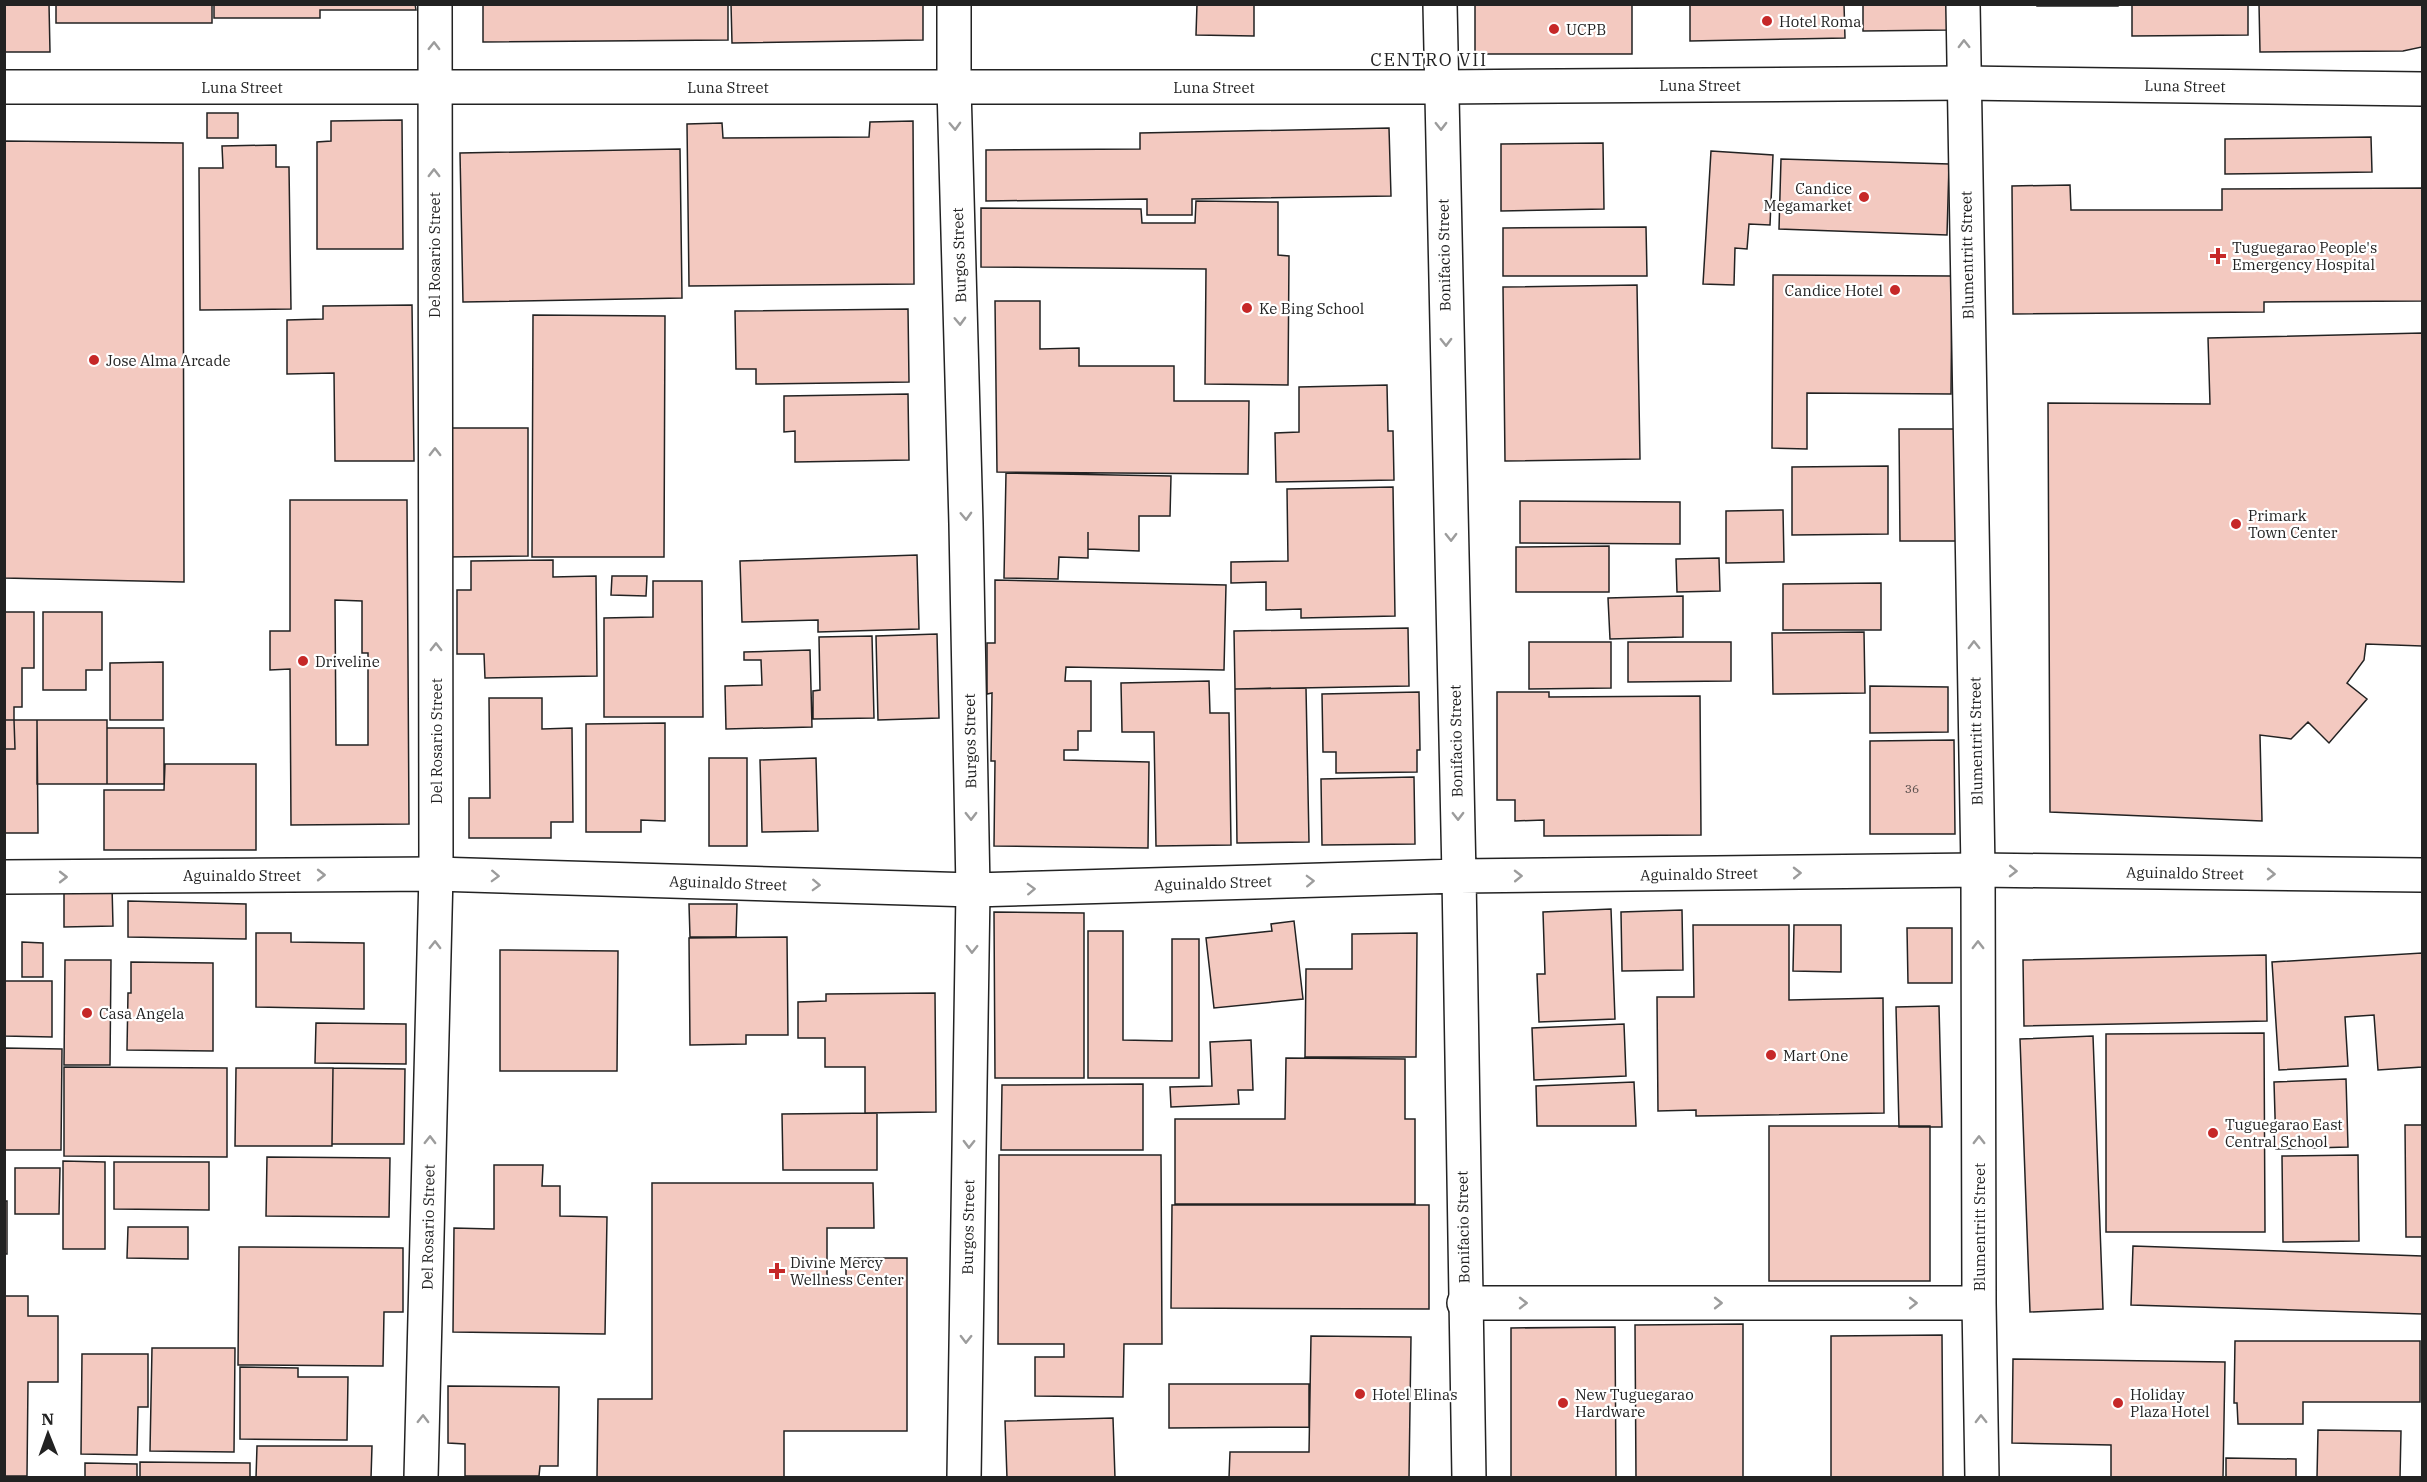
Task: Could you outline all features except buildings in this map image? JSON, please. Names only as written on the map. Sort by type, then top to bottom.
[{"type":"street","name":"Del Rosario Street","points":[[422,1478],[436,874],[435,4]]},
{"type":"street","name":"Burgos Street","points":[[954,4],[973,890],[964,1478]]},
{"type":"street","name":"Bonifacio Street","points":[[1440,4],[1440,87],[1459,876],[1464,1303],[1469,1478]]},
{"type":"street","name":"Blumentritt Street","points":[[1963,4],[1978,870],[1979,1303],[1982,1478]]},
{"type":"street","name":"Luna Street","points":[[4,87],[1440,87],[1964,83],[2422,89]]},
{"type":"street","name":"Aguinaldo Street","points":[[4,877],[436,874],[973,890],[1459,876],[1978,870],[2422,875]]},
{"type":"street","points":[[1464,1303],[1979,1303]]},
{"type":"place","name":"Hotel Roma","points":[[1767,21]]},
{"type":"place","name":"UCPB","points":[[1554,29]]},
{"type":"place","name":"Candice Megamarket","points":[[1864,197]]},
{"type":"place","name":"Tuguegarao People's Emergency Hospital","points":[[2218,256]]},
{"type":"place","name":"Candice Hotel","points":[[1895,290]]},
{"type":"place","name":"Ke Bing School","points":[[1247,308]]},
{"type":"place","name":"Jose Alma Arcade","points":[[94,360]]},
{"type":"place","name":"Primark Town Center","points":[[2236,524]]},
{"type":"place","name":"Driveline","points":[[303,661]]},
{"type":"place","name":"Casa Angela","points":[[87,1013]]},
{"type":"place","name":"Mart One","points":[[1771,1055]]},
{"type":"place","name":"Tuguegarao East Central School","points":[[2213,1133]]},
{"type":"place","name":"Divine Mercy Wellness Center","points":[[777,1271]]},
{"type":"place","name":"Hotel Elinas","points":[[1360,1394]]},
{"type":"place","name":"New Tuguegarao Hardware","points":[[1563,1403]]},
{"type":"place","name":"Holiday Plaza Hotel","points":[[2118,1403]]},
{"type":"district","name":"CENTRO VII","points":[[1429,59]]}]
